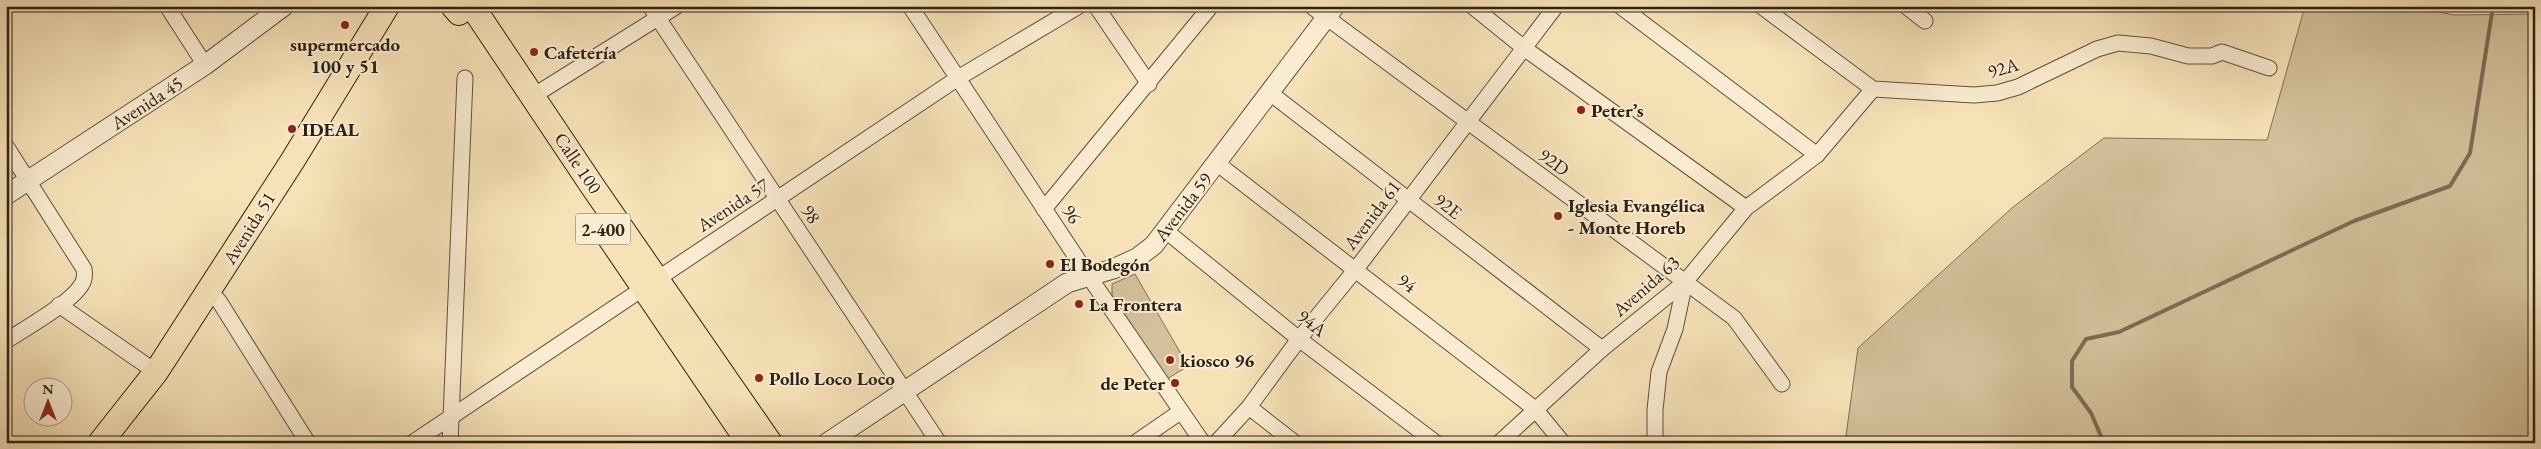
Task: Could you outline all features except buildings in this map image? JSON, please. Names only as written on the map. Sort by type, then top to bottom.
[{"type":"main road","name":"Avenida 51","points":[[100,443],[156,372],[209,291],[387,6]]},
{"type":"main road","points":[[483,6],[495,39]]},
{"type":"main road","name":"Calle 100","points":[[459,8],[495,39],[533,96],[593,187],[748,443]]},
{"type":"main road","name":"Calle 100","points":[[459,8],[651,283],[770,443]]},
{"type":"street","points":[[167,6],[205,65]]},
{"type":"street","name":"Avenida 45","points":[[6,195],[205,65],[284,6]]},
{"type":"street","points":[[533,96],[654,12],[676,6]]},
{"type":"street","name":"96","points":[[910,6],[1088,275],[1203,443]]},
{"type":"street","name":"Avenida 57","points":[[412,443],[958,78],[1079,6]]},
{"type":"street","points":[[1096,6],[1149,84]]},
{"type":"street","points":[[1044,209],[1149,84],[1211,6]]},
{"type":"street","name":"92D","points":[[1312,6],[1331,12],[1466,122],[1734,318],[1782,384]]},
{"type":"street","points":[[1472,6],[1524,48],[1746,208]]},
{"type":"street","name":"Avenida 61","points":[[1216,443],[1249,407],[1299,339],[1356,269],[1556,6]]},
{"type":"street","points":[[1620,6],[1817,155]]},
{"type":"street","points":[[1761,6],[1873,89]]},
{"type":"street","points":[[1906,6],[1925,21]]},
{"type":"street","name":"98","points":[[654,12],[939,443]]},
{"type":"street","name":"Avenida 59","points":[[827,443],[1067,283],[1088,275],[1113,269],[1137,258],[1154,245],[1218,164],[1331,12]]},
{"type":"street","name":"92A","points":[[1873,89],[1974,95],[1997,92],[2018,87],[2097,49],[2118,43],[2152,46],[2188,56],[2212,56],[2222,52],[2269,68]]},
{"type":"street","points":[[450,443],[465,78]]},
{"type":"street","name":"Avenida 63","points":[[1499,443],[1602,350],[1685,282],[1746,208],[1817,155],[1873,89]]},
{"type":"street","name":"92E","points":[[1270,93],[1602,350]]},
{"type":"street","points":[[6,146],[84,269],[85,277],[81,286],[59,305],[6,341]]},
{"type":"street","name":"94","points":[[1218,164],[1535,409],[1562,443]]},
{"type":"street","name":"94A","points":[[1166,231],[1299,339],[1436,443]]},
{"type":"street","points":[[1655,443],[1654,410],[1659,372],[1675,329],[1685,282]]},
{"type":"street","points":[[209,291],[219,301],[308,443]]},
{"type":"street","points":[[59,305],[156,372]]},
{"type":"street","points":[[1249,407],[1295,443]]},
{"type":"street","points":[[1135,443],[1180,412]]},
{"type":"shaded area","points":[[2305,6],[2405,6],[2454,15],[2535,14],[2535,443],[1845,443],[1858,348],[2013,207],[2104,138],[2267,140]]},
{"type":"shaded area","points":[[1135,274],[1188,366],[1167,379],[1112,295],[1112,284]]},
{"type":"waterway","points":[[2104,443],[2091,413],[2072,387],[2072,361],[2086,339],[2119,332],[2354,221],[2450,186],[2470,153],[2493,6]]},
{"type":"place","name":"supermercado 100 y 51","points":[[345,25]]},
{"type":"place","name":"Cafetería","points":[[534,52]]},
{"type":"place","name":"Peter’s","points":[[1581,110]]},
{"type":"place","name":"IDEAL","points":[[292,129]]},
{"type":"place","name":"Iglesia Evangélica - Monte Horeb","points":[[1558,216]]},
{"type":"place","name":"El Bodegón","points":[[1050,264]]},
{"type":"place","name":"La Frontera","points":[[1079,304]]},
{"type":"place","name":"kiosco 96","points":[[1170,360]]},
{"type":"place","name":"Pollo Loco Loco","points":[[759,378]]},
{"type":"place","name":"de Peter","points":[[1175,383]]}]
